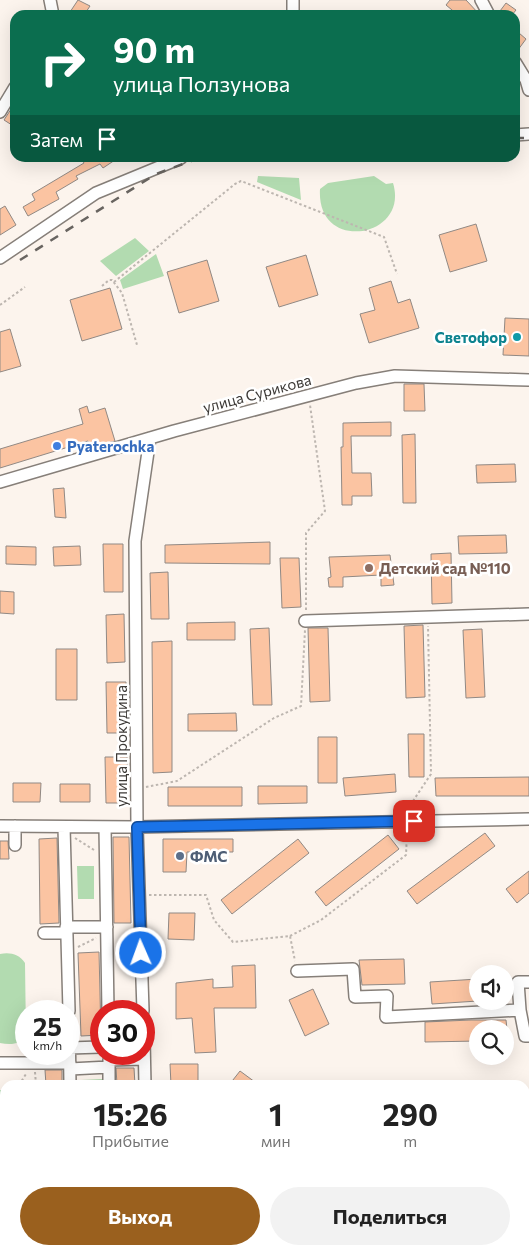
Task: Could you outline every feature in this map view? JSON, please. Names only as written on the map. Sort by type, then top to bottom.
[{"type":"street","points":[[520,70],[529,90]]},
{"type":"street","points":[[0,112],[10,95]]},
{"type":"street","points":[[0,258],[96,193],[171,162]]},
{"type":"street","name":"улица Сурикова","points":[[0,482],[150,438],[309,395],[395,376],[529,380]]},
{"type":"street","name":"улица Прокудина","points":[[143,1000],[137,827],[135,541],[150,438]]},
{"type":"street","points":[[306,621],[529,614]]},
{"type":"street","points":[[0,826],[64,829],[529,819]]},
{"type":"street","points":[[15,826],[15,845]]},
{"type":"street","points":[[106,827],[108,1000]]},
{"type":"street","points":[[64,829],[68,1000]]},
{"type":"street","points":[[44,933],[66,930],[107,929]]},
{"type":"street","points":[[297,971],[353,969],[355,997],[387,996],[386,1017],[520,1010]]},
{"type":"street","points":[[529,982],[518,982],[520,1010],[525,1036],[529,1036]]},
{"type":"street","points":[[0,1063],[70,1066],[90,1063]]},
{"type":"street","points":[[109,1065],[109,1080]]},
{"type":"street","points":[[144,1065],[145,1080]]},
{"type":"street","points":[[70,1066],[70,1080]]},
{"type":"path","points":[[114,282],[241,181],[384,238],[397,274]]},
{"type":"path","points":[[102,286],[108,280],[114,282],[122,293],[137,345]]},
{"type":"path","points":[[0,305],[25,287]]},
{"type":"path","points":[[137,789],[177,781],[274,718],[302,706],[306,621],[306,533],[325,511],[309,395]]},
{"type":"path","points":[[139,895],[206,895],[214,920],[233,942],[290,936],[321,920],[406,855],[413,801],[431,774],[428,617]]},
{"type":"path","points":[[64,829],[106,856]]},
{"type":"path","points":[[67,953],[107,929]]},
{"type":"path","points":[[290,936],[297,971]]},
{"type":"green space","points":[[258,176],[299,178],[301,200],[257,182]]},
{"type":"green space","points":[[374,176],[386,184],[393,183],[395,202],[388,216],[376,226],[361,231],[346,230],[332,223],[323,210],[320,189],[328,183]]},
{"type":"green space","points":[[135,238],[149,251],[116,276],[100,261]]},
{"type":"green space","points":[[156,254],[164,276],[123,289],[120,280]]},
{"type":"green space","points":[[77,866],[94,866],[94,899],[78,899]]},
{"type":"green space","points":[[7,953],[14,954],[25,963],[26,1000],[15,1000],[15,1044],[0,1043],[0,954]]},
{"type":"building","points":[[78,0],[90,6],[87,10],[71,10]]},
{"type":"building","points":[[450,0],[466,0],[475,10],[452,10],[446,5]]},
{"type":"building","points":[[506,3],[516,10],[501,10]]},
{"type":"building","points":[[520,34],[526,39],[520,47]]},
{"type":"building","points":[[10,111],[10,124],[4,120]]},
{"type":"building","points":[[112,162],[103,168],[100,164],[76,176],[78,179],[56,192],[59,199],[28,216],[23,207],[35,200],[32,194],[84,163]]},
{"type":"building","points":[[5,206],[16,225],[0,235],[0,209]]},
{"type":"building","points":[[476,224],[487,261],[450,272],[439,235]]},
{"type":"building","points":[[306,255],[318,295],[279,307],[266,267]]},
{"type":"building","points":[[207,260],[219,301],[179,313],[167,272]]},
{"type":"building","points":[[391,281],[398,303],[410,299],[419,328],[369,343],[360,314],[375,310],[369,288]]},
{"type":"building","points":[[110,288],[122,329],[82,341],[70,300]]},
{"type":"building","name":"Светофор","points":[[505,318],[529,319],[529,356],[503,355]]},
{"type":"building","points":[[10,329],[21,366],[0,372],[0,332]]},
{"type":"building","points":[[404,384],[424,384],[425,411],[404,411]]},
{"type":"building","points":[[87,406],[89,413],[105,408],[115,441],[90,448],[88,441],[0,468],[0,449],[83,424],[79,409]]},
{"type":"building","points":[[391,422],[391,436],[351,436],[352,473],[371,473],[372,496],[352,496],[352,505],[342,505],[341,447],[343,447],[343,423]]},
{"type":"building","points":[[415,434],[416,503],[403,503],[402,435]]},
{"type":"building","points":[[515,464],[516,482],[477,483],[476,465]]},
{"type":"building","points":[[64,488],[66,518],[55,517],[53,489]]},
{"type":"building","points":[[506,535],[507,553],[459,554],[458,536]]},
{"type":"building","points":[[270,542],[270,564],[165,563],[165,545]]},
{"type":"building","points":[[103,544],[123,544],[123,592],[104,592]]},
{"type":"building","points":[[6,546],[36,547],[36,565],[6,564]]},
{"type":"building","points":[[80,546],[81,565],[54,566],[53,547]]},
{"type":"building","points":[[451,553],[452,603],[432,604],[431,554]]},
{"type":"building","points":[[390,555],[394,585],[381,586],[381,575],[343,577],[343,587],[329,587],[328,578],[331,577],[329,557]]},
{"type":"building","points":[[280,558],[299,558],[301,607],[282,608]]},
{"type":"building","points":[[168,572],[169,619],[151,619],[150,573]]},
{"type":"building","points":[[0,591],[14,592],[14,614],[0,613]]},
{"type":"building","points":[[124,614],[125,662],[107,663],[106,615]]},
{"type":"building","points":[[235,622],[235,640],[187,640],[187,623]]},
{"type":"building","points":[[423,625],[425,697],[406,698],[404,626]]},
{"type":"building","points":[[269,628],[272,705],[253,705],[250,629]]},
{"type":"building","points":[[308,628],[328,628],[330,701],[310,702]]},
{"type":"building","points":[[482,629],[485,697],[466,698],[463,630]]},
{"type":"building","points":[[172,641],[172,772],[153,773],[152,642]]},
{"type":"building","points":[[56,649],[77,649],[77,700],[56,700]]},
{"type":"building","points":[[106,682],[126,682],[126,733],[107,733]]},
{"type":"building","points":[[236,713],[237,731],[188,731],[188,714]]},
{"type":"building","points":[[408,734],[424,734],[424,777],[409,777]]},
{"type":"building","points":[[318,737],[337,737],[337,783],[318,783]]},
{"type":"building","points":[[105,757],[127,757],[128,803],[106,803]]},
{"type":"building","points":[[395,774],[396,792],[345,796],[343,778]]},
{"type":"building","points":[[529,777],[529,796],[436,796],[435,778]]},
{"type":"building","points":[[13,783],[41,783],[40,802],[13,802]]},
{"type":"building","points":[[60,784],[90,784],[90,802],[60,802]]},
{"type":"building","points":[[258,786],[307,786],[307,803],[258,804]]},
{"type":"building","points":[[168,787],[242,787],[242,806],[168,806]]},
{"type":"building","points":[[485,833],[495,846],[417,904],[407,891]]},
{"type":"building","points":[[388,835],[399,849],[326,906],[315,892]]},
{"type":"building","points":[[113,837],[129,837],[131,923],[114,923]]},
{"type":"building","points":[[57,838],[59,923],[40,924],[39,839]]},
{"type":"building","points":[[163,839],[233,839],[233,852],[187,852],[186,872],[163,872]]},
{"type":"building","points":[[298,839],[309,853],[232,914],[221,900]]},
{"type":"building","points":[[0,841],[8,841],[9,859],[0,859]]},
{"type":"building","points":[[529,871],[529,893],[517,903],[506,889]]},
{"type":"building","points":[[169,913],[195,913],[194,940],[168,939]]},
{"type":"building","points":[[99,952],[100,1000],[90,1000],[90,1036],[81,1036],[78,953]]},
{"type":"building","points":[[404,959],[405,984],[362,985],[359,960]]},
{"type":"building","points":[[255,965],[256,1008],[214,1008],[216,1052],[195,1053],[192,1018],[176,1019],[176,983],[213,979],[213,988],[233,987],[232,966]]},
{"type":"building","points":[[469,980],[469,1002],[432,1004],[430,982]]},
{"type":"building","points":[[313,989],[329,1024],[305,1036],[289,1000]]},
{"type":"building","points":[[469,1020],[469,1041],[425,1042],[425,1022]]},
{"type":"building","points":[[170,1064],[198,1064],[198,1080],[171,1080]]},
{"type":"building","points":[[116,1068],[134,1068],[135,1080],[117,1080]]},
{"type":"building","points":[[45,1070],[62,1070],[62,1080],[46,1080]]},
{"type":"building","points":[[240,1071],[252,1080],[233,1080]]},
{"type":"railway","points":[[520,138],[529,138]]},
{"type":"railway","points":[[20,260],[156,174],[188,162]]},
{"type":"place","name":"Светофор","points":[[517,337]]},
{"type":"place","name":"Pyaterochka","points":[[57,446]]},
{"type":"place","name":"Детский сад №110","points":[[369,568]]},
{"type":"place","name":"ФМС","points":[[180,856]]},
{"type":"route","points":[[141,953],[137,827],[414,821]]}]
